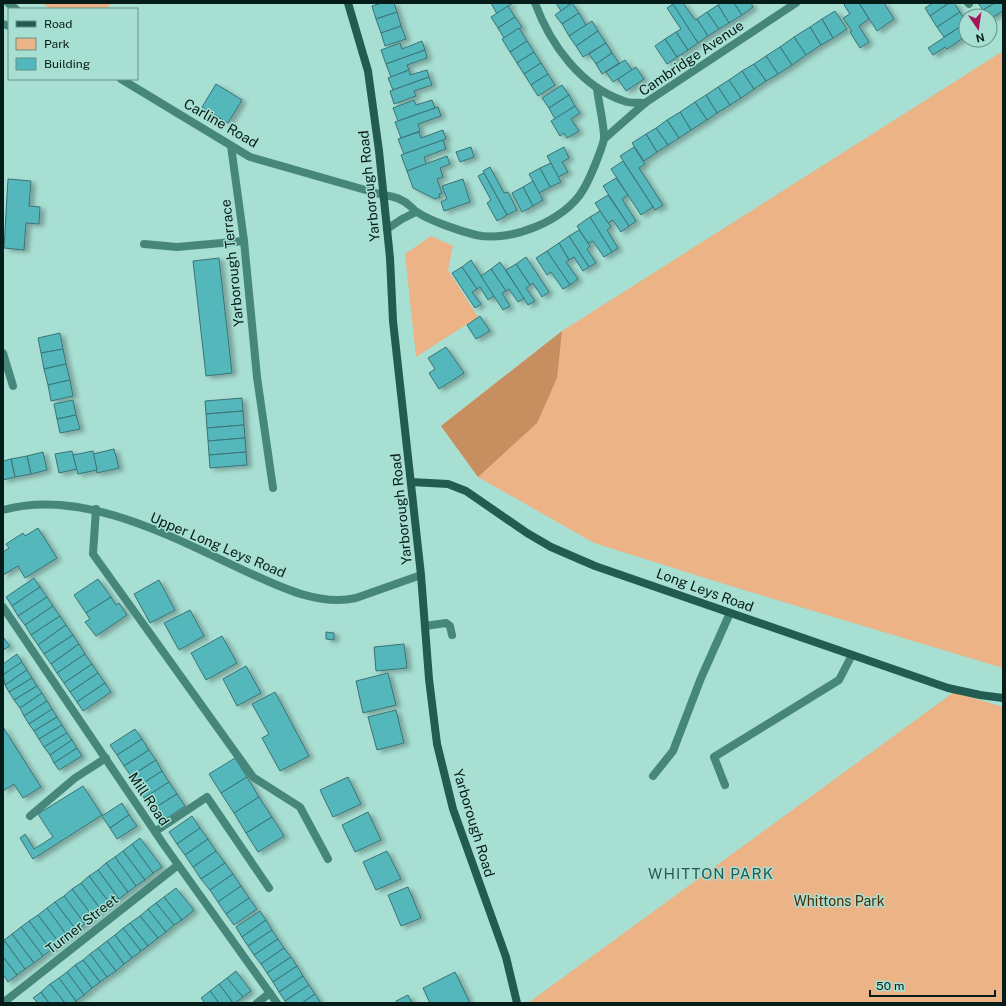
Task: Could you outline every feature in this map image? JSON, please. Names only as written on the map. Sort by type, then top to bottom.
[{"type":"main road","name":"Yarborough Road","points":[[348,3],[368,71],[375,116],[390,258],[392,321],[421,575],[429,679],[437,744],[453,809],[506,957],[517,1003]]},
{"type":"main road","name":"Long Leys Road","points":[[411,482],[455,486],[466,491],[527,533],[551,547],[595,566],[948,688],[1003,698]]},
{"type":"street","points":[[536,3],[549,34],[560,50],[570,63],[597,88],[625,102],[646,103]]},
{"type":"street","name":"Cambridge Avenue","points":[[604,139],[646,103],[796,3]]},
{"type":"street","name":"Carline Road","points":[[123,80],[250,156],[383,195],[394,196],[409,205],[416,212],[448,226],[478,235],[498,237],[518,234],[556,215],[574,202],[583,190],[604,139]]},
{"type":"street","points":[[597,88],[604,139]]},
{"type":"street","name":"Yarborough Terrace","points":[[231,146],[244,241],[257,377],[273,488]]},
{"type":"street","points":[[387,229],[416,212]]},
{"type":"street","points":[[144,244],[177,247],[244,241]]},
{"type":"street","points":[[3,352],[13,386]]},
{"type":"street","name":"Upper Long Leys Road","points":[[3,510],[28,504],[64,504],[96,509],[158,532],[291,591],[321,598],[334,600],[350,599],[421,575]]},
{"type":"street","points":[[96,509],[93,554],[253,777],[300,807],[328,859]]},
{"type":"street","name":"Mill Road","points":[[3,607],[178,865],[277,1003]]},
{"type":"street","points":[[653,776],[673,751],[701,678],[730,613]]},
{"type":"street","points":[[425,626],[446,623],[450,626],[452,635]]},
{"type":"street","points":[[725,786],[714,757],[839,680],[852,655]]},
{"type":"street","points":[[30,816],[75,778],[106,758]]},
{"type":"street","points":[[156,831],[207,797],[269,888]]},
{"type":"street","name":"Turner Street","points":[[3,1003],[178,865]]},
{"type":"street","points":[[257,1003],[270,993]]},
{"type":"green space","points":[[42,3],[111,3],[108,8],[49,8]]},
{"type":"green space","points":[[1003,51],[1003,668],[737,588],[594,543],[478,477],[441,426],[562,331]]},
{"type":"green space","points":[[431,236],[453,246],[448,270],[478,317],[416,357],[405,254]]},
{"type":"green space","name":"Whittons Park","points":[[954,692],[1003,707],[1003,1003],[528,1003]]},
{"type":"shaded area","points":[[562,331],[557,378],[537,423],[478,477],[441,426]]},
{"type":"building","points":[[381,3],[394,3],[397,12],[376,19],[372,6]]},
{"type":"building","points":[[491,3],[513,3],[497,14]]},
{"type":"building","points":[[556,3],[573,3],[561,11]]},
{"type":"building","points":[[572,3],[579,13],[562,24],[555,15]]},
{"type":"building","points":[[672,3],[683,3],[695,20],[697,19],[708,36],[698,43]]},
{"type":"building","points":[[721,3],[734,3],[742,15],[729,23],[718,5]]},
{"type":"building","points":[[734,3],[751,3],[753,7],[742,15]]},
{"type":"building","points":[[846,3],[859,3],[869,19],[859,26],[869,42],[860,48],[850,32],[852,31],[843,18],[850,14],[844,5]]},
{"type":"building","points":[[859,3],[884,3],[894,19],[877,31]]},
{"type":"building","points":[[933,3],[949,3],[930,16],[925,8]]},
{"type":"building","points":[[949,3],[954,3],[958,9],[958,13],[937,27],[930,16]]},
{"type":"building","points":[[978,3],[995,3],[986,8],[982,8]]},
{"type":"building","points":[[995,3],[1003,3],[1003,11],[998,14],[998,8],[986,8]]},
{"type":"building","points":[[673,4],[698,43],[688,50],[676,32],[681,29],[667,8]]},
{"type":"building","points":[[718,5],[729,23],[719,29],[707,12]]},
{"type":"building","points":[[508,6],[515,17],[498,28],[491,17]]},
{"type":"building","points":[[835,11],[847,29],[833,38],[822,19]]},
{"type":"building","points":[[397,12],[401,26],[381,33],[376,19]]},
{"type":"building","points":[[707,12],[719,29],[708,36],[697,19]]},
{"type":"building","points":[[579,13],[586,25],[569,36],[562,24]]},
{"type":"building","points":[[958,13],[958,28],[944,37],[937,27]]},
{"type":"building","points":[[515,17],[522,27],[504,38],[498,28]]},
{"type":"building","points":[[822,19],[833,38],[821,45],[810,27]]},
{"type":"building","points":[[592,21],[598,31],[576,46],[569,36]]},
{"type":"building","points":[[401,26],[406,39],[385,46],[381,33]]},
{"type":"building","points":[[810,27],[821,45],[806,55],[794,37]]},
{"type":"building","points":[[519,28],[527,41],[510,52],[502,39]]},
{"type":"building","points":[[958,28],[958,41],[947,49],[945,47],[933,55],[928,48]]},
{"type":"building","points":[[598,31],[606,43],[583,57],[576,46]]},
{"type":"building","points":[[676,32],[688,50],[677,57],[665,39]]},
{"type":"building","points":[[794,37],[806,55],[792,65],[780,47]]},
{"type":"building","points":[[665,39],[677,57],[667,64],[655,46]]},
{"type":"building","points":[[422,41],[425,50],[386,64],[381,50],[400,43],[402,49]]},
{"type":"building","points":[[527,41],[534,52],[517,63],[510,52]]},
{"type":"building","points":[[606,43],[612,53],[596,64],[589,54]]},
{"type":"building","points":[[780,47],[792,65],[778,74],[766,56]]},
{"type":"building","points":[[425,50],[427,58],[407,65],[409,70],[391,77],[386,64]]},
{"type":"building","points":[[534,52],[541,63],[524,74],[517,63]]},
{"type":"building","points":[[612,53],[619,63],[602,74],[596,64]]},
{"type":"building","points":[[766,56],[778,74],[766,81],[754,64]]},
{"type":"building","points":[[625,60],[632,70],[613,82],[606,72]]},
{"type":"building","points":[[541,63],[548,74],[531,85],[524,74]]},
{"type":"building","points":[[754,64],[766,81],[754,89],[742,71]]},
{"type":"building","points":[[636,67],[644,79],[626,91],[618,79]]},
{"type":"building","points":[[409,70],[410,75],[427,70],[429,77],[393,90],[388,78]]},
{"type":"building","points":[[742,71],[754,89],[741,98],[729,80]]},
{"type":"building","points":[[548,74],[555,85],[538,96],[531,85]]},
{"type":"building","points":[[429,77],[432,85],[414,91],[416,96],[394,104],[390,91]]},
{"type":"building","points":[[729,80],[741,98],[730,105],[718,87]]},
{"type":"building","points":[[216,84],[242,100],[228,123],[202,107]]},
{"type":"building","points":[[562,85],[569,95],[549,108],[542,98]]},
{"type":"building","points":[[718,87],[730,105],[717,113],[706,95]]},
{"type":"building","points":[[569,95],[575,106],[555,119],[549,108]]},
{"type":"building","points":[[706,95],[717,113],[707,120],[695,102]]},
{"type":"building","points":[[414,100],[416,105],[432,100],[435,108],[398,121],[393,108]]},
{"type":"building","points":[[695,102],[707,120],[691,130],[680,112]]},
{"type":"building","points":[[575,106],[580,113],[571,119],[579,131],[567,138],[564,133],[560,136],[551,121]]},
{"type":"building","points":[[438,107],[441,116],[418,124],[420,131],[401,138],[395,122]]},
{"type":"building","points":[[680,112],[691,130],[679,138],[667,120]]},
{"type":"building","points":[[667,120],[679,138],[668,145],[656,128]]},
{"type":"building","points":[[656,128],[668,145],[657,152],[646,134]]},
{"type":"building","points":[[443,130],[446,139],[404,154],[398,139],[419,132],[421,138]]},
{"type":"building","points":[[646,134],[657,152],[644,161],[632,143]]},
{"type":"building","points":[[443,140],[446,149],[424,157],[426,164],[407,171],[401,155]]},
{"type":"building","points":[[471,147],[474,157],[460,162],[456,152]]},
{"type":"building","points":[[564,147],[569,158],[562,162],[568,172],[558,177],[547,156]]},
{"type":"building","points":[[634,147],[645,164],[639,168],[663,205],[655,210],[620,156]]},
{"type":"building","points":[[447,156],[450,164],[440,168],[443,177],[437,179],[442,193],[439,194],[440,197],[435,199],[413,188],[407,171]]},
{"type":"building","points":[[623,161],[653,207],[641,215],[611,169]]},
{"type":"building","points":[[551,163],[561,182],[550,187],[540,168]]},
{"type":"building","points":[[490,167],[504,193],[508,192],[517,210],[507,215],[483,171]]},
{"type":"building","points":[[540,168],[550,187],[539,193],[529,174]]},
{"type":"building","points":[[484,173],[507,215],[497,221],[487,203],[491,200],[478,176]]},
{"type":"building","points":[[616,178],[628,195],[622,199],[636,221],[629,226],[603,186]]},
{"type":"building","points":[[8,179],[31,181],[29,206],[40,207],[39,224],[26,223],[24,250],[4,248]]},
{"type":"building","points":[[463,179],[470,202],[444,211],[441,202],[447,199],[442,186]]},
{"type":"building","points":[[533,181],[543,200],[533,206],[523,187]]},
{"type":"building","points":[[523,187],[533,206],[522,212],[512,193]]},
{"type":"building","points":[[608,195],[629,226],[621,232],[613,220],[608,223],[595,203]]},
{"type":"building","points":[[600,211],[611,227],[607,230],[618,248],[612,252],[590,217]]},
{"type":"building","points":[[590,217],[612,252],[604,257],[593,241],[588,243],[577,226]]},
{"type":"building","points":[[579,230],[590,246],[587,249],[596,263],[589,267],[569,236]]},
{"type":"building","points":[[569,236],[589,267],[583,271],[574,257],[569,260],[559,243]]},
{"type":"building","points":[[559,243],[569,260],[566,262],[578,279],[570,285],[547,251]]},
{"type":"building","points":[[547,251],[570,285],[563,289],[551,272],[547,275],[536,258]]},
{"type":"building","points":[[526,257],[549,292],[542,297],[533,283],[530,285],[516,264]]},
{"type":"building","points":[[219,258],[232,373],[206,376],[193,261]]},
{"type":"building","points":[[471,260],[494,296],[488,300],[480,287],[477,289],[462,267]]},
{"type":"building","points":[[500,262],[524,298],[518,302],[509,289],[506,291],[491,269]]},
{"type":"building","points":[[516,264],[530,285],[526,288],[535,301],[528,305],[506,270]]},
{"type":"building","points":[[462,267],[477,289],[472,292],[481,304],[475,308],[452,273]]},
{"type":"building","points":[[491,269],[506,291],[502,293],[510,306],[503,310],[481,276]]},
{"type":"building","points":[[480,316],[490,331],[476,339],[467,325]]},
{"type":"building","points":[[60,333],[63,349],[41,353],[38,338]]},
{"type":"building","points":[[446,347],[464,373],[439,389],[429,373],[435,369],[428,358]]},
{"type":"building","points":[[63,349],[66,364],[44,369],[41,353]]},
{"type":"building","points":[[66,364],[70,380],[48,385],[44,369]]},
{"type":"building","points":[[70,380],[73,396],[51,401],[48,385]]},
{"type":"building","points":[[242,398],[243,411],[206,414],[205,401]]},
{"type":"building","points":[[73,400],[76,415],[57,419],[54,404]]},
{"type":"building","points":[[243,411],[244,425],[207,428],[206,414]]},
{"type":"building","points":[[76,415],[80,429],[60,433],[57,419]]},
{"type":"building","points":[[244,425],[245,438],[208,441],[207,428]]},
{"type":"building","points":[[245,438],[246,452],[209,455],[208,441]]},
{"type":"building","points":[[114,449],[119,468],[97,473],[93,454]]},
{"type":"building","points":[[72,451],[77,469],[59,473],[55,454]]},
{"type":"building","points":[[93,451],[97,470],[78,474],[73,455]]},
{"type":"building","points":[[43,452],[47,470],[31,474],[27,456]]},
{"type":"building","points":[[246,452],[247,465],[210,468],[209,455]]},
{"type":"building","points":[[27,456],[31,474],[15,477],[11,459]]},
{"type":"building","points":[[11,459],[15,477],[3,480],[3,461]]},
{"type":"building","points":[[38,528],[57,558],[25,578],[18,566],[3,575],[3,552],[9,548],[6,544],[23,533],[25,536]]},
{"type":"building","points":[[34,578],[40,587],[12,606],[6,597]]},
{"type":"building","points":[[98,579],[111,597],[86,613],[74,595]]},
{"type":"building","points":[[159,580],[175,610],[150,623],[134,594]]},
{"type":"building","points":[[40,587],[47,597],[18,616],[12,606]]},
{"type":"building","points":[[47,597],[53,606],[25,625],[18,616]]},
{"type":"building","points":[[111,597],[116,605],[119,603],[127,615],[96,636],[85,622],[90,619],[86,613]]},
{"type":"building","points":[[53,606],[60,616],[31,635],[25,625]]},
{"type":"building","points":[[190,610],[204,636],[179,650],[164,623]]},
{"type":"building","points":[[60,616],[66,625],[38,645],[31,635]]},
{"type":"building","points":[[66,625],[73,635],[44,654],[38,645]]},
{"type":"building","points":[[326,632],[334,633],[334,640],[326,639]]},
{"type":"building","points":[[73,635],[79,644],[51,664],[44,654]]},
{"type":"building","points":[[222,636],[237,663],[206,680],[191,653]]},
{"type":"building","points":[[3,637],[10,646],[3,650]]},
{"type":"building","points":[[79,644],[85,654],[57,673],[51,664]]},
{"type":"building","points":[[404,644],[407,668],[376,671],[374,647]]},
{"type":"building","points":[[17,654],[22,662],[3,675],[3,664]]},
{"type":"building","points":[[85,654],[92,664],[64,683],[57,673]]},
{"type":"building","points":[[22,662],[27,670],[5,685],[3,675]]},
{"type":"building","points":[[92,664],[98,673],[70,692],[64,683]]},
{"type":"building","points":[[246,666],[261,693],[237,706],[223,679]]},
{"type":"building","points":[[27,670],[32,678],[9,692],[5,685]]},
{"type":"building","points":[[98,673],[105,683],[77,702],[70,692]]},
{"type":"building","points":[[388,673],[396,705],[363,713],[356,681]]},
{"type":"building","points":[[32,678],[37,686],[14,700],[9,692]]},
{"type":"building","points":[[105,683],[111,692],[83,711],[77,702]]},
{"type":"building","points":[[37,686],[42,693],[20,708],[14,700]]},
{"type":"building","points":[[275,692],[309,756],[280,771],[262,738],[269,734],[252,704]]},
{"type":"building","points":[[42,693],[47,701],[24,716],[20,708]]},
{"type":"building","points":[[47,701],[52,709],[29,724],[24,716]]},
{"type":"building","points":[[52,709],[57,717],[34,731],[29,724]]},
{"type":"building","points":[[396,710],[404,743],[377,750],[368,717]]},
{"type":"building","points":[[57,717],[62,725],[39,739],[34,731]]},
{"type":"building","points":[[62,725],[67,733],[44,747],[39,739]]},
{"type":"building","points":[[3,727],[41,787],[23,798],[14,784],[3,791]]},
{"type":"building","points":[[135,729],[142,739],[117,755],[110,745]]},
{"type":"building","points":[[67,733],[72,740],[50,755],[44,747]]},
{"type":"building","points":[[142,739],[149,750],[124,766],[117,755]]},
{"type":"building","points":[[72,740],[77,748],[54,763],[50,755]]},
{"type":"building","points":[[77,748],[82,756],[59,770],[54,763]]},
{"type":"building","points":[[149,750],[156,760],[131,776],[124,766]]},
{"type":"building","points":[[235,758],[247,777],[221,793],[209,774]]},
{"type":"building","points":[[156,760],[162,771],[137,787],[131,776]]},
{"type":"building","points":[[162,771],[169,782],[144,798],[137,787]]},
{"type":"building","points":[[247,777],[259,797],[234,813],[221,793]]},
{"type":"building","points":[[348,777],[361,804],[333,817],[320,790]]},
{"type":"building","points":[[169,782],[177,794],[153,809],[144,798]]},
{"type":"building","points":[[83,786],[102,815],[33,859],[20,838],[25,834],[34,849],[53,837],[38,814]]},
{"type":"building","points":[[177,794],[185,806],[161,822],[153,809]]},
{"type":"building","points":[[259,797],[272,817],[246,833],[234,813]]},
{"type":"building","points":[[122,803],[129,815],[110,828],[102,816]]},
{"type":"building","points":[[368,812],[381,840],[355,852],[342,825]]},
{"type":"building","points":[[129,815],[137,826],[117,839],[110,828]]},
{"type":"building","points":[[192,816],[200,828],[177,844],[169,832]]},
{"type":"building","points":[[272,817],[284,836],[258,852],[246,833]]},
{"type":"building","points":[[200,828],[208,839],[185,855],[177,844]]},
{"type":"building","points":[[140,838],[162,867],[153,873],[132,844]]},
{"type":"building","points":[[208,839],[216,851],[193,867],[185,855]]},
{"type":"building","points":[[132,844],[153,873],[145,880],[123,851]]},
{"type":"building","points":[[123,851],[145,880],[136,886],[115,857]]},
{"type":"building","points":[[216,851],[225,863],[201,879],[193,867]]},
{"type":"building","points":[[387,851],[401,879],[376,890],[363,862]]},
{"type":"building","points":[[115,857],[136,886],[128,892],[106,863]]},
{"type":"building","points":[[106,863],[128,892],[119,899],[98,870]]},
{"type":"building","points":[[225,863],[233,874],[210,890],[201,879]]},
{"type":"building","points":[[98,870],[119,899],[111,905],[89,876]]},
{"type":"building","points":[[233,874],[241,886],[218,902],[210,890]]},
{"type":"building","points":[[89,876],[111,905],[102,911],[81,883]]},
{"type":"building","points":[[81,883],[102,911],[94,918],[72,889]]},
{"type":"building","points":[[241,886],[249,898],[226,914],[218,902]]},
{"type":"building","points":[[408,887],[421,918],[401,926],[388,895]]},
{"type":"building","points":[[176,888],[194,910],[182,920],[164,897]]},
{"type":"building","points":[[72,889],[94,918],[85,924],[64,896]]},
{"type":"building","points":[[64,896],[85,924],[77,931],[55,902]]},
{"type":"building","points":[[164,897],[182,920],[174,925],[156,903]]},
{"type":"building","points":[[249,898],[257,909],[234,925],[226,914]]},
{"type":"building","points":[[55,902],[77,931],[68,937],[47,908]]},
{"type":"building","points":[[156,903],[174,925],[166,932],[148,909]]},
{"type":"building","points":[[47,908],[68,937],[60,944],[38,915]]},
{"type":"building","points":[[148,909],[166,932],[158,938],[140,916]]},
{"type":"building","points":[[260,911],[266,920],[242,937],[236,927]]},
{"type":"building","points":[[38,915],[60,944],[51,950],[29,921]]},
{"type":"building","points":[[140,916],[158,938],[148,946],[130,923]]},
{"type":"building","points":[[266,920],[272,930],[248,946],[242,937]]},
{"type":"building","points":[[29,921],[51,950],[43,956],[21,927]]},
{"type":"building","points":[[130,923],[148,946],[141,951],[123,928]]},
{"type":"building","points":[[21,927],[43,956],[34,963],[12,934]]},
{"type":"building","points":[[123,928],[141,951],[132,958],[115,935]]},
{"type":"building","points":[[272,930],[278,939],[254,955],[248,946]]},
{"type":"building","points":[[12,934],[34,963],[25,969],[4,940]]},
{"type":"building","points":[[115,935],[132,958],[124,964],[107,941]]},
{"type":"building","points":[[278,939],[284,948],[261,964],[254,955]]},
{"type":"building","points":[[4,940],[25,969],[17,975],[3,957]]},
{"type":"building","points":[[107,941],[124,964],[116,971],[98,948]]},
{"type":"building","points":[[98,948],[116,971],[107,977],[90,954]]},
{"type":"building","points":[[284,948],[291,957],[267,973],[261,964]]},
{"type":"building","points":[[90,954],[107,977],[100,982],[83,960]]},
{"type":"building","points":[[3,957],[17,975],[8,982],[3,974]]},
{"type":"building","points":[[291,957],[297,966],[273,982],[267,973]]},
{"type":"building","points":[[83,960],[100,982],[92,988],[75,965]]},
{"type":"building","points":[[75,965],[92,988],[84,995],[67,972]]},
{"type":"building","points":[[297,966],[303,976],[279,992],[273,982]]},
{"type":"building","points":[[236,971],[251,991],[243,997],[227,978]]},
{"type":"building","points":[[67,972],[84,995],[76,1001],[59,978]]},
{"type":"building","points":[[455,972],[470,1003],[430,1003],[423,988]]},
{"type":"building","points":[[303,976],[309,985],[285,1001],[279,992]]},
{"type":"building","points":[[59,978],[76,1001],[73,1003],[65,1003],[50,984]]},
{"type":"building","points":[[227,978],[243,997],[235,1003],[233,1003],[219,984]]},
{"type":"building","points":[[50,984],[65,1003],[49,1003],[41,992]]},
{"type":"building","points":[[219,984],[233,1003],[219,1003],[210,991]]},
{"type":"building","points":[[309,985],[315,994],[302,1003],[287,1003],[285,1001]]},
{"type":"building","points":[[210,991],[219,1003],[205,1003],[201,998]]},
{"type":"building","points":[[41,992],[49,1003],[38,1003],[33,998]]},
{"type":"building","points":[[315,994],[321,1003],[302,1003]]},
{"type":"building","points":[[408,995],[412,1003],[397,1003],[396,1001]]},
{"type":"district","name":"WHITTON PARK","points":[[711,874]]}]
